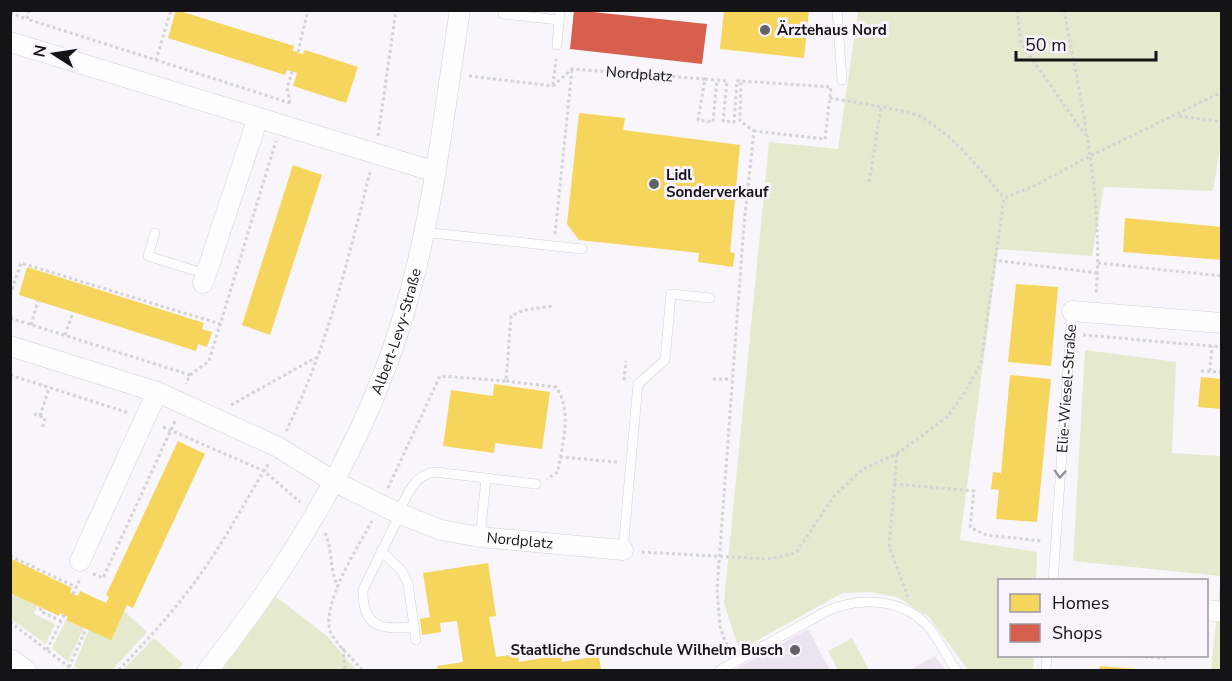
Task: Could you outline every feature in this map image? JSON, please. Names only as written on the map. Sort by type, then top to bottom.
[{"type":"street","name":"Albert-Levy-Straße","points":[[208,670],[269,589],[314,517],[374,400],[410,293],[436,172],[460,10]]},
{"type":"street","points":[[10,42],[436,172]]},
{"type":"street","points":[[205,279],[258,118]]},
{"type":"street","name":"Elie-Wiesel-Straße","points":[[1071,311],[1221,323]]},
{"type":"street","points":[[10,346],[158,392],[278,447],[333,481]]},
{"type":"street","points":[[80,561],[158,392]]},
{"type":"street","name":"Nordplatz","points":[[333,481],[399,514],[441,530],[480,537],[623,550]]},
{"type":"street","points":[[10,659],[26,670]]},
{"type":"lane","points":[[837,10],[842,80]]},
{"type":"lane","points":[[503,14],[559,15],[557,45]]},
{"type":"lane","points":[[423,232],[582,249]]},
{"type":"lane","points":[[155,233],[148,256],[205,279]]},
{"type":"lane","points":[[623,550],[638,384],[665,360],[671,294],[710,298]]},
{"type":"lane","name":"Elie-Wiesel-Straße","points":[[1053,579],[1071,311]]},
{"type":"lane","points":[[414,627],[390,629],[367,617],[363,590],[414,483],[424,474],[435,472],[536,484]]},
{"type":"lane","points":[[480,537],[486,478]]},
{"type":"lane","points":[[381,551],[402,571],[408,584],[416,640]]},
{"type":"lane","points":[[720,670],[844,604],[879,602],[899,607],[918,617],[930,629],[956,670]]},
{"type":"path","points":[[27,19],[29,10]]},
{"type":"path","points":[[156,60],[171,10]]},
{"type":"path","points":[[298,52],[308,10]]},
{"type":"path","points":[[119,670],[161,626],[202,572],[239,516],[278,447],[319,356],[339,296],[375,155],[396,10]]},
{"type":"path","points":[[1017,10],[1021,43],[1087,137]]},
{"type":"path","points":[[1064,10],[1090,156],[1098,263],[1093,336]]},
{"type":"path","points":[[10,13],[289,102],[287,88],[292,72]]},
{"type":"path","points":[[553,86],[555,65]]},
{"type":"path","points":[[450,73],[553,86],[572,69]]},
{"type":"path","points":[[554,246],[572,69]]},
{"type":"path","name":"Nordplatz","points":[[572,69],[831,87],[830,98]]},
{"type":"path","points":[[705,80],[698,120],[713,122],[717,80]]},
{"type":"path","points":[[727,81],[723,121],[734,122],[739,81]]},
{"type":"path","points":[[623,550],[768,560],[796,553],[834,496],[863,469],[897,454],[947,417],[981,363],[993,260],[1004,198],[977,165],[951,140],[920,116],[830,98],[825,139],[754,131],[740,121],[739,81]]},
{"type":"path","points":[[1004,198],[1034,186],[1221,92]]},
{"type":"path","points":[[869,182],[881,108]]},
{"type":"path","points":[[1177,116],[1221,122]]},
{"type":"path","points":[[73,594],[84,571],[103,578],[181,403],[190,375],[209,361],[281,125]]},
{"type":"path","points":[[733,663],[720,627],[717,589],[731,380],[754,131]]},
{"type":"path","points":[[993,260],[1098,273]]},
{"type":"path","points":[[10,295],[21,263],[220,324]]},
{"type":"path","points":[[1098,263],[1221,276]]},
{"type":"path","points":[[31,324],[38,301]]},
{"type":"path","points":[[65,335],[73,312]]},
{"type":"path","points":[[10,318],[190,375]]},
{"type":"path","points":[[1069,335],[1221,347]]},
{"type":"path","points":[[1210,372],[1212,346]]},
{"type":"path","points":[[222,422],[231,405],[319,356]]},
{"type":"path","points":[[1201,371],[1221,372]]},
{"type":"path","points":[[713,379],[731,380]]},
{"type":"path","points":[[506,381],[556,387],[561,395],[566,413],[558,472],[547,479],[540,479],[536,484]]},
{"type":"path","points":[[40,416],[49,388]]},
{"type":"path","points":[[34,414],[45,418],[42,430]]},
{"type":"path","points":[[897,454],[888,547],[898,578],[918,617]]},
{"type":"path","points":[[560,457],[617,462]]},
{"type":"path","points":[[264,471],[287,489],[314,517],[329,541],[331,571],[339,587]]},
{"type":"path","points":[[894,484],[974,491],[970,527],[986,535],[1055,543]]},
{"type":"path","points":[[10,556],[76,587]]},
{"type":"path","points":[[42,608],[40,611],[61,621]]},
{"type":"path","points":[[47,650],[64,615]]},
{"type":"path","points":[[10,622],[73,670]]},
{"type":"path","points":[[69,667],[86,629]]},
{"type":"path","points":[[342,647],[345,670]]},
{"type":"path","points":[[1150,657],[1166,657]]},
{"type":"shaded area","name":"Staatliche Grundschule Wilhelm Busch","points":[[808,629],[830,670],[733,670]]},
{"type":"shaded area","points":[[935,656],[945,670],[910,670]]},
{"type":"green space","points":[[858,11],[1221,11],[1222,135],[1213,191],[1104,187],[1092,256],[998,249],[960,540],[1037,552],[1036,579],[998,579],[998,657],[1034,657],[1033,670],[968,670],[929,617],[897,597],[870,592],[842,593],[742,649],[738,646],[724,603],[769,142],[838,149]]},
{"type":"green space","points":[[1085,350],[1176,362],[1172,453],[1221,456],[1221,576],[1073,561]]},
{"type":"green space","points":[[1221,576],[1221,670],[1211,670]]},
{"type":"green space","points":[[13,594],[37,606],[34,614],[55,624],[46,644],[11,619]]},
{"type":"green space","points":[[276,597],[327,636],[356,670],[222,670]]},
{"type":"green space","points":[[124,611],[147,632],[112,670],[79,670],[74,666],[89,630]]},
{"type":"green space","points":[[66,620],[84,627],[68,662],[52,648]]},
{"type":"green space","points":[[154,638],[183,664],[177,670],[123,670]]},
{"type":"green space","points":[[852,638],[869,670],[838,670],[828,651]]},
{"type":"building: Homes","points":[[176,10],[294,46],[293,51],[303,54],[305,50],[358,67],[346,103],[293,86],[297,73],[287,70],[285,75],[168,38]]},
{"type":"building: Homes","name":"Ärztehaus Nord","points":[[724,10],[809,10],[804,58],[720,49]]},
{"type":"building: Homes","name":"Lidl Sonderverkauf","points":[[579,113],[625,118],[623,130],[740,145],[730,252],[735,253],[733,267],[698,262],[699,253],[579,240],[567,224]]},
{"type":"building: Homes","points":[[293,165],[322,175],[270,335],[242,325]]},
{"type":"building: Homes","points":[[1125,218],[1222,227],[1222,260],[1123,252]]},
{"type":"building: Homes","points":[[27,267],[204,323],[202,329],[212,332],[207,347],[198,344],[196,351],[19,295]]},
{"type":"building: Homes","points":[[1016,284],[1058,287],[1051,366],[1008,362]]},
{"type":"building: Homes","points":[[1010,375],[1051,379],[1037,522],[996,519],[999,490],[991,489],[993,472],[1001,473]]},
{"type":"building: Homes","points":[[1201,377],[1222,379],[1222,409],[1198,407]]},
{"type":"building: Homes","points":[[494,384],[550,392],[542,449],[495,443],[494,453],[443,446],[451,390],[493,396]]},
{"type":"building: Homes","points":[[178,441],[205,454],[133,608],[127,605],[111,640],[66,620],[68,617],[60,613],[59,616],[10,593],[10,558],[72,588],[70,592],[78,596],[80,591],[106,603],[109,597],[106,595]]},
{"type":"building: Homes","points":[[488,563],[496,616],[489,617],[496,657],[518,654],[519,662],[561,655],[562,662],[599,656],[601,670],[438,670],[437,666],[463,662],[457,621],[440,623],[441,632],[422,635],[420,619],[430,617],[423,573]]},
{"type":"building: Homes","points":[[1100,666],[1134,669],[1134,670],[1099,670]]},
{"type":"building: Shops","points":[[574,10],[707,24],[702,64],[570,49]]},
{"type":"place","name":"Ärztehaus Nord","points":[[765,30]]},
{"type":"place","name":"Lidl Sonderverkauf","points":[[654,184]]},
{"type":"place","name":"Staatliche Grundschule Wilhelm Busch","points":[[795,650]]}]
